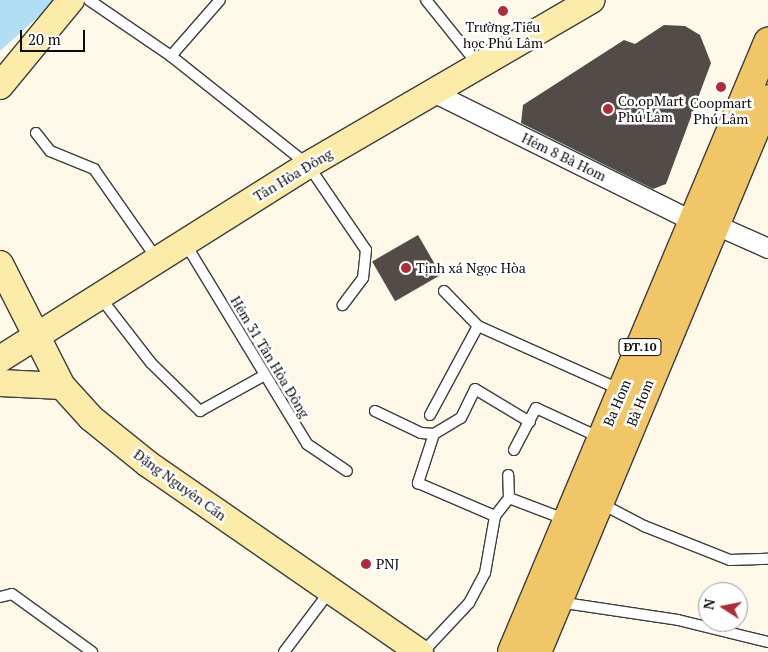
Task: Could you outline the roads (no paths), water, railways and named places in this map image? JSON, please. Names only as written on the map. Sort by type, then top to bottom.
[{"type":"main road","name":"Ba Hom","points":[[512,652],[622,390],[703,222],[768,42]]},
{"type":"main road","name":"Bà Hom","points":[[537,652],[599,502],[703,222],[768,99]]},
{"type":"street","points":[[0,86],[70,0]]},
{"type":"street","name":"Tân Hòa Đông","points":[[0,359],[308,165],[435,93],[591,0]]},
{"type":"street","name":"Hẻm 8 Bà Hom","points":[[435,93],[703,222],[768,248]]},
{"type":"street","name":"Đặng Nguyên Cẩn","points":[[0,264],[38,335],[62,386],[91,418],[148,464],[422,652]]},
{"type":"street","points":[[0,383],[62,386]]},
{"type":"lane","points":[[89,0],[171,56],[308,165],[366,250],[363,278],[343,305]]},
{"type":"lane","points":[[171,56],[220,0]]},
{"type":"lane","points":[[426,0],[479,66]]},
{"type":"lane","points":[[36,133],[50,151],[94,169],[157,259]]},
{"type":"lane","name":"Hẻm 31 Tân Hòa Đông","points":[[184,242],[307,444],[347,471]]},
{"type":"lane","points":[[444,291],[478,326],[622,390]]},
{"type":"lane","points":[[99,296],[151,363],[200,411],[265,375]]},
{"type":"lane","points":[[430,415],[478,326]]},
{"type":"lane","points":[[375,411],[420,433],[434,434],[461,418],[474,389],[530,422]]},
{"type":"lane","points":[[514,450],[536,408],[602,438]]},
{"type":"lane","points":[[434,434],[418,483],[494,516]]},
{"type":"lane","points":[[422,652],[469,603],[485,573],[494,516],[509,498],[508,475]]},
{"type":"lane","points":[[509,498],[567,520]]},
{"type":"lane","points":[[599,502],[644,526],[730,560],[768,559]]},
{"type":"lane","points":[[284,652],[330,590]]},
{"type":"lane","points":[[0,598],[12,594],[92,652]]},
{"type":"lane","points":[[557,602],[678,620],[768,642]]},
{"type":"water","points":[[0,0],[57,0],[0,51]]},
{"type":"place","name":"Trường Tiểu học Phú Lâm","points":[[503,11]]},
{"type":"place","name":"Coopmart Phú Lâm","points":[[721,87]]},
{"type":"place","name":"Co.opMart Phú Lâm","points":[[608,109]]},
{"type":"place","name":"Tịnh xá Ngọc Hòa","points":[[406,268]]},
{"type":"place","name":"PNJ","points":[[366,564]]}]
